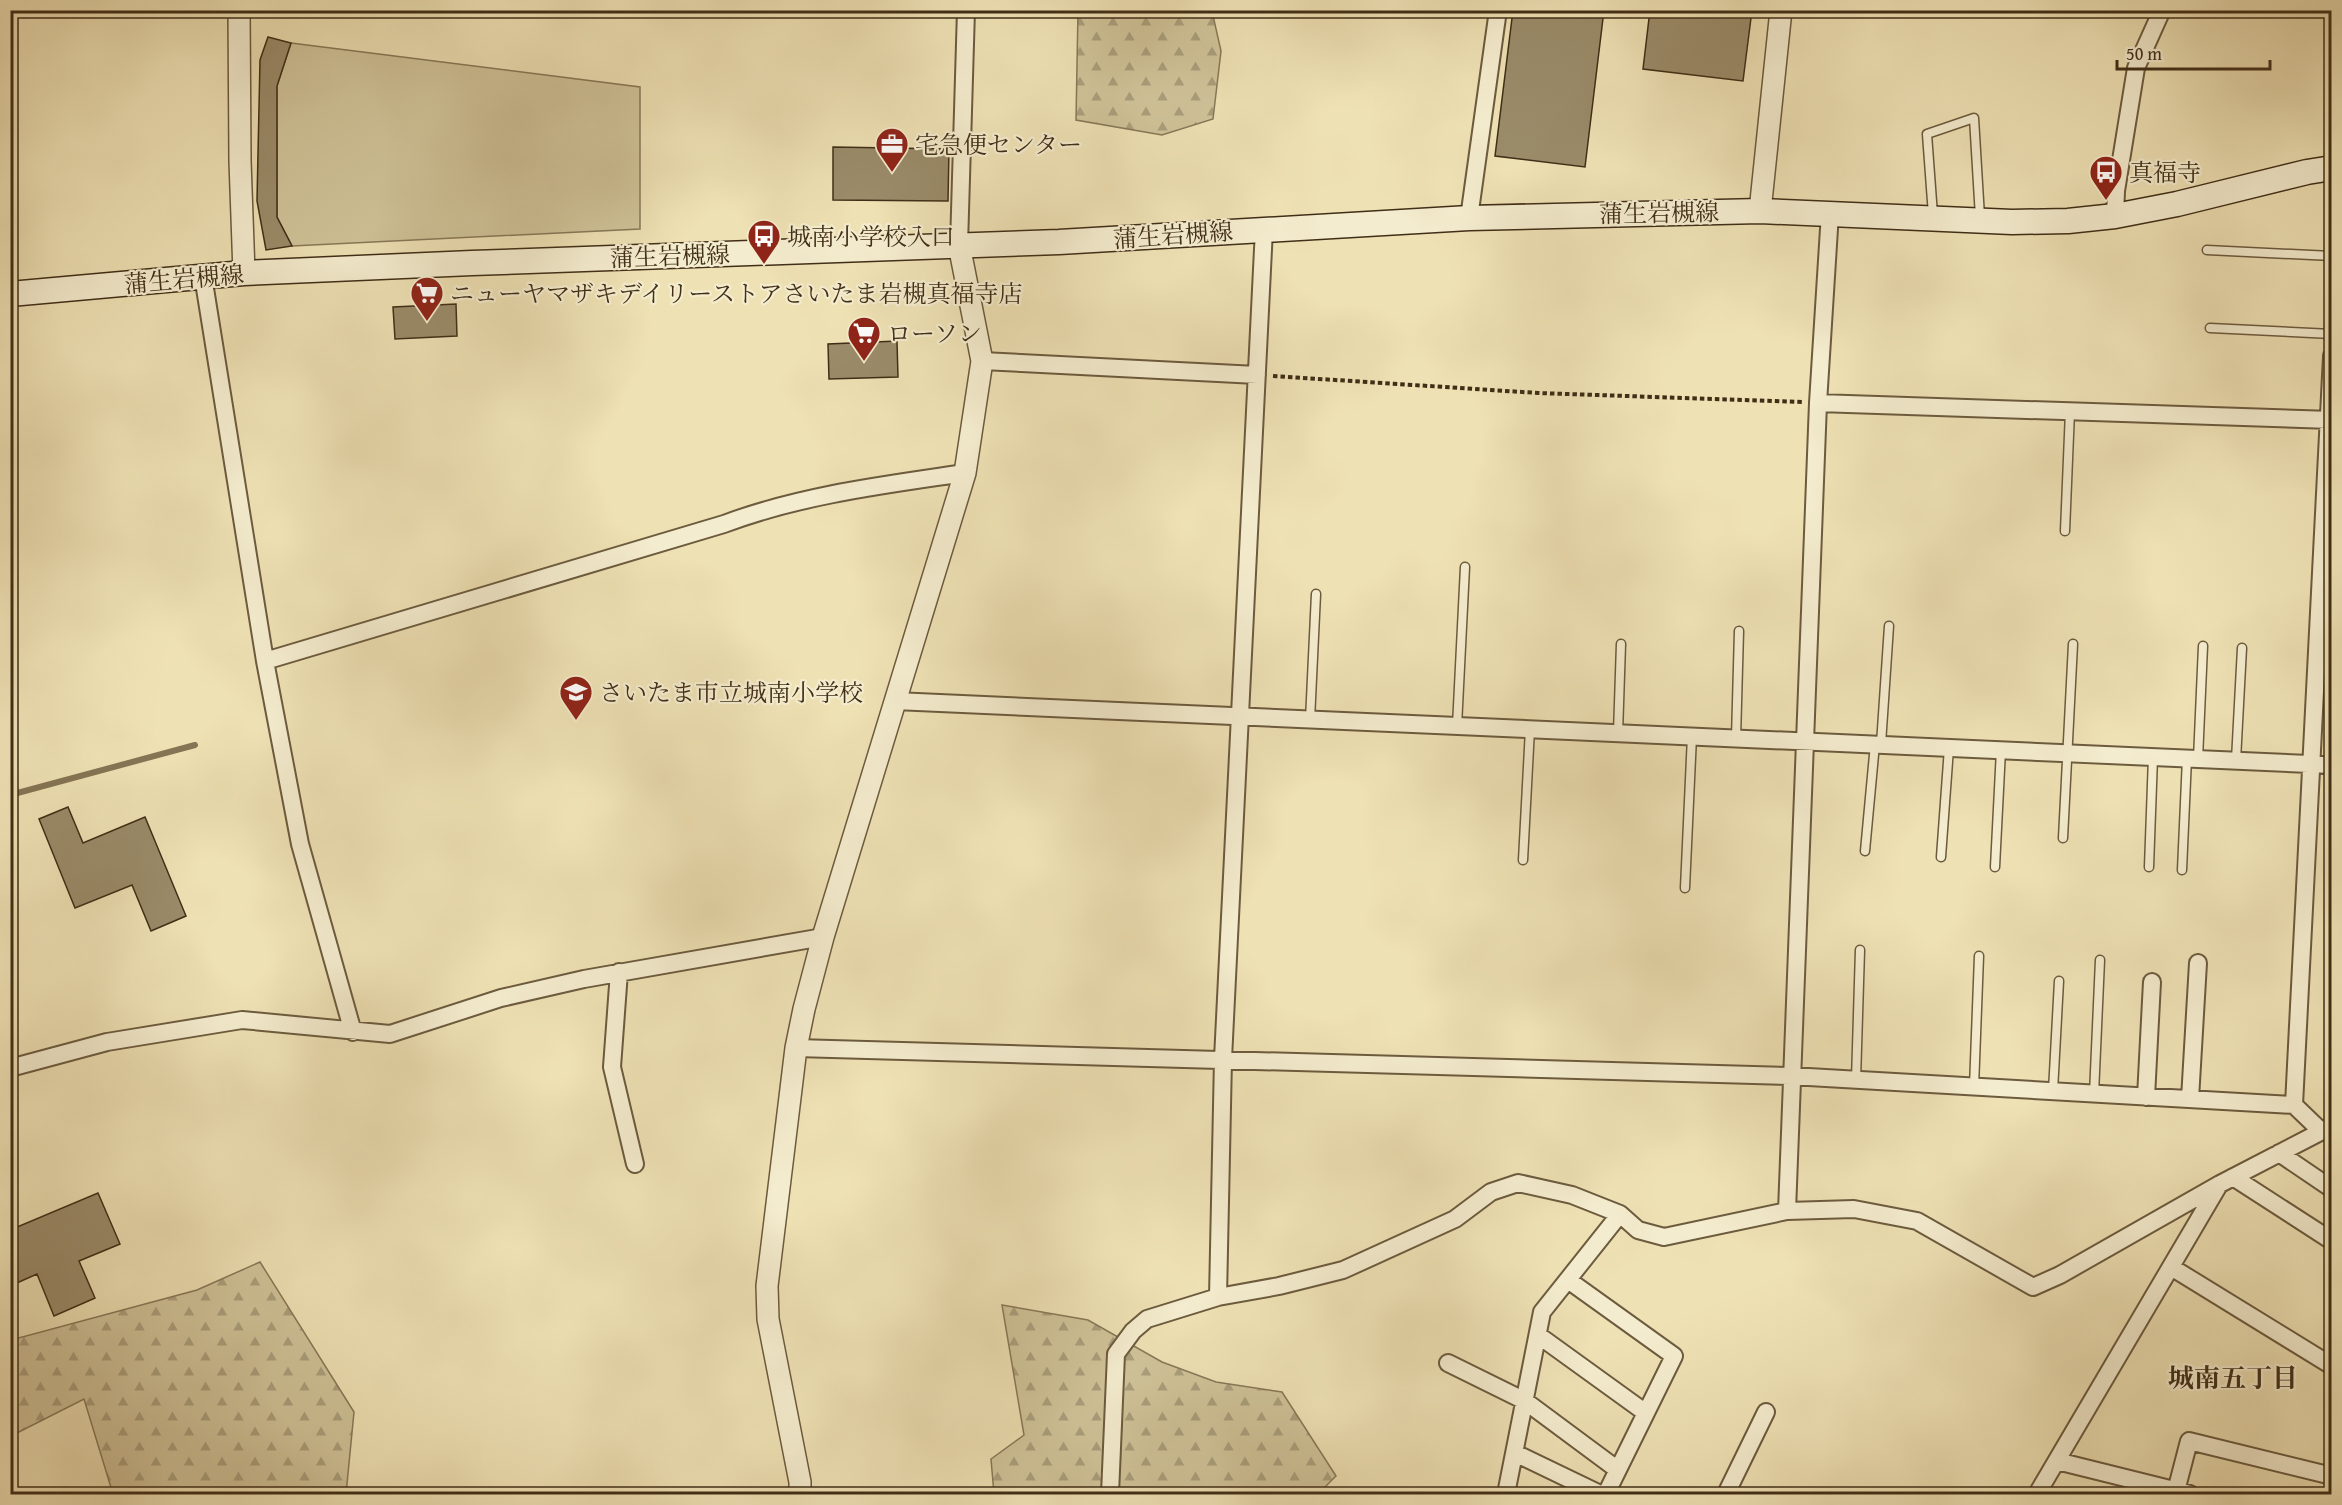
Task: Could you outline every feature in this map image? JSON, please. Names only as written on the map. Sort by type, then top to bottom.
[{"type":"main road","name":"蒲生岩槻線","points":[[10,294],[244,273],[1059,242],[1469,218],[1760,211],[1981,221],[2068,221],[2115,216],[2177,204],[2331,168]]},
{"type":"street","points":[[239,10],[240,161],[244,273]]},
{"type":"street","points":[[800,1494],[800,1482],[768,1319],[767,1286],[796,1048],[823,937],[965,472],[982,361],[959,245],[966,10]]},
{"type":"street","points":[[1469,218],[1498,10]]},
{"type":"street","points":[[1760,211],[1781,10]]},
{"type":"street","points":[[2115,216],[2116,191],[2136,68],[2162,10]]},
{"type":"street","points":[[1787,1211],[1818,403],[1830,213]]},
{"type":"street","points":[[1218,1297],[1222,1059],[1264,229]]},
{"type":"street","points":[[203,276],[265,661],[300,844],[353,1032]]},
{"type":"street","points":[[2294,1105],[2313,764],[2331,356]]},
{"type":"street","points":[[982,361],[1257,375]]},
{"type":"street","points":[[1818,403],[2329,420]]},
{"type":"street","points":[[265,661],[724,524],[763,509],[965,472]]},
{"type":"street","points":[[895,701],[2331,765]]},
{"type":"street","points":[[10,1068],[107,1042],[242,1020],[390,1034],[501,998],[619,972],[823,937]]},
{"type":"street","points":[[2190,1099],[2198,963]]},
{"type":"street","points":[[619,972],[612,1067],[635,1164]]},
{"type":"street","points":[[2146,1097],[2152,982]]},
{"type":"street","points":[[796,1048],[1791,1076],[2294,1105],[2326,1128],[2226,1181],[2060,1275],[2033,1287],[1917,1221],[1854,1209],[1787,1211],[1664,1237],[1638,1230],[1620,1214],[1572,1195],[1518,1184],[1491,1192],[1455,1219],[1343,1270],[1279,1286],[1218,1297],[1147,1319],[1132,1331],[1116,1354],[1110,1494]]},
{"type":"street","points":[[2279,1153],[2331,1189]]},
{"type":"street","points":[[2226,1181],[2331,1241]]},
{"type":"street","points":[[2037,1494],[2171,1267],[2226,1181]]},
{"type":"street","points":[[1506,1494],[1542,1312],[1620,1214]]},
{"type":"street","points":[[2171,1267],[2331,1366]]},
{"type":"street","points":[[1568,1280],[1674,1356],[1606,1494]]},
{"type":"street","points":[[1538,1335],[1646,1413]]},
{"type":"street","points":[[1448,1363],[1525,1401],[1618,1470]]},
{"type":"street","points":[[1726,1494],[1766,1412]]},
{"type":"street","points":[[2057,1461],[2183,1493],[2190,1441],[2331,1476]]},
{"type":"street","points":[[1515,1453],[1600,1494]]},
{"type":"lane","points":[[1933,218],[1927,134],[1974,118],[1981,221]]},
{"type":"lane","points":[[2207,250],[2331,256]]},
{"type":"lane","points":[[2211,328],[2331,334]]},
{"type":"lane","points":[[2065,531],[2070,411]]},
{"type":"lane","points":[[1457,726],[1465,567]]},
{"type":"lane","points":[[1310,720],[1316,594]]},
{"type":"lane","points":[[1865,851],[1889,626]]},
{"type":"lane","points":[[1736,738],[1739,631]]},
{"type":"lane","points":[[1618,733],[1621,644]]},
{"type":"lane","points":[[2063,838],[2073,644]]},
{"type":"lane","points":[[2182,870],[2202,646]]},
{"type":"lane","points":[[2236,760],[2242,648]]},
{"type":"lane","points":[[1523,860],[1530,729]]},
{"type":"lane","points":[[1685,888],[1692,736]]},
{"type":"lane","points":[[1941,858],[1949,747]]},
{"type":"lane","points":[[1995,867],[2001,750]]},
{"type":"lane","points":[[2148,867],[2153,757]]},
{"type":"lane","points":[[1856,1080],[1860,950]]},
{"type":"lane","points":[[1974,1087],[1979,956]]},
{"type":"lane","points":[[2094,1094],[2100,960]]},
{"type":"lane","points":[[2053,1091],[2059,981]]},
{"type":"path","points":[[1257,375],[1538,393],[1818,403]]},
{"type":"green space","points":[[1078,11],[1212,11],[1221,51],[1213,119],[1162,135],[1076,120]]},
{"type":"green space","points":[[291,43],[640,87],[640,229],[292,246],[277,217],[277,86]]},
{"type":"green space","points":[[260,1262],[354,1412],[346,1494],[113,1494],[84,1399],[11,1436],[11,1340],[197,1290]]},
{"type":"green space","points":[[1002,1305],[1088,1320],[1162,1362],[1216,1382],[1282,1392],[1336,1476],[1318,1494],[994,1494],[991,1459],[1024,1435]]},
{"type":"building","points":[[1513,10],[1604,10],[1585,167],[1495,156]]},
{"type":"building","points":[[1650,10],[1752,10],[1743,81],[1643,69]]},
{"type":"building","points":[[268,37],[291,43],[277,86],[277,217],[292,246],[266,250],[257,201],[260,60]]},
{"type":"building","points":[[833,147],[949,149],[948,201],[833,200]]},
{"type":"building","points":[[456,304],[457,336],[395,339],[393,307]]},
{"type":"building","points":[[897,341],[898,377],[829,379],[828,344]]},
{"type":"building","points":[[68,807],[83,843],[145,817],[186,916],[151,931],[132,885],[75,908],[39,819]]},
{"type":"building","points":[[98,1193],[120,1244],[79,1261],[95,1298],[54,1316],[37,1274],[10,1286],[10,1230]]},
{"type":"waterway","points":[[10,795],[195,745]]},
{"type":"place","name":"宅急便センター","points":[[892,173]]},
{"type":"place","name":"真福寺","points":[[2106,201]]},
{"type":"place","name":"城南小学校入口","points":[[764,265]]},
{"type":"place","name":"ニューヤマザキデイリーストアさいたま岩槻真福寺店","points":[[427,322]]},
{"type":"place","name":"ローソン","points":[[864,362]]},
{"type":"place","name":"さいたま市立城南小学校","points":[[576,721]]},
{"type":"district","name":"城南五丁目","points":[[2233,1377]]}]
